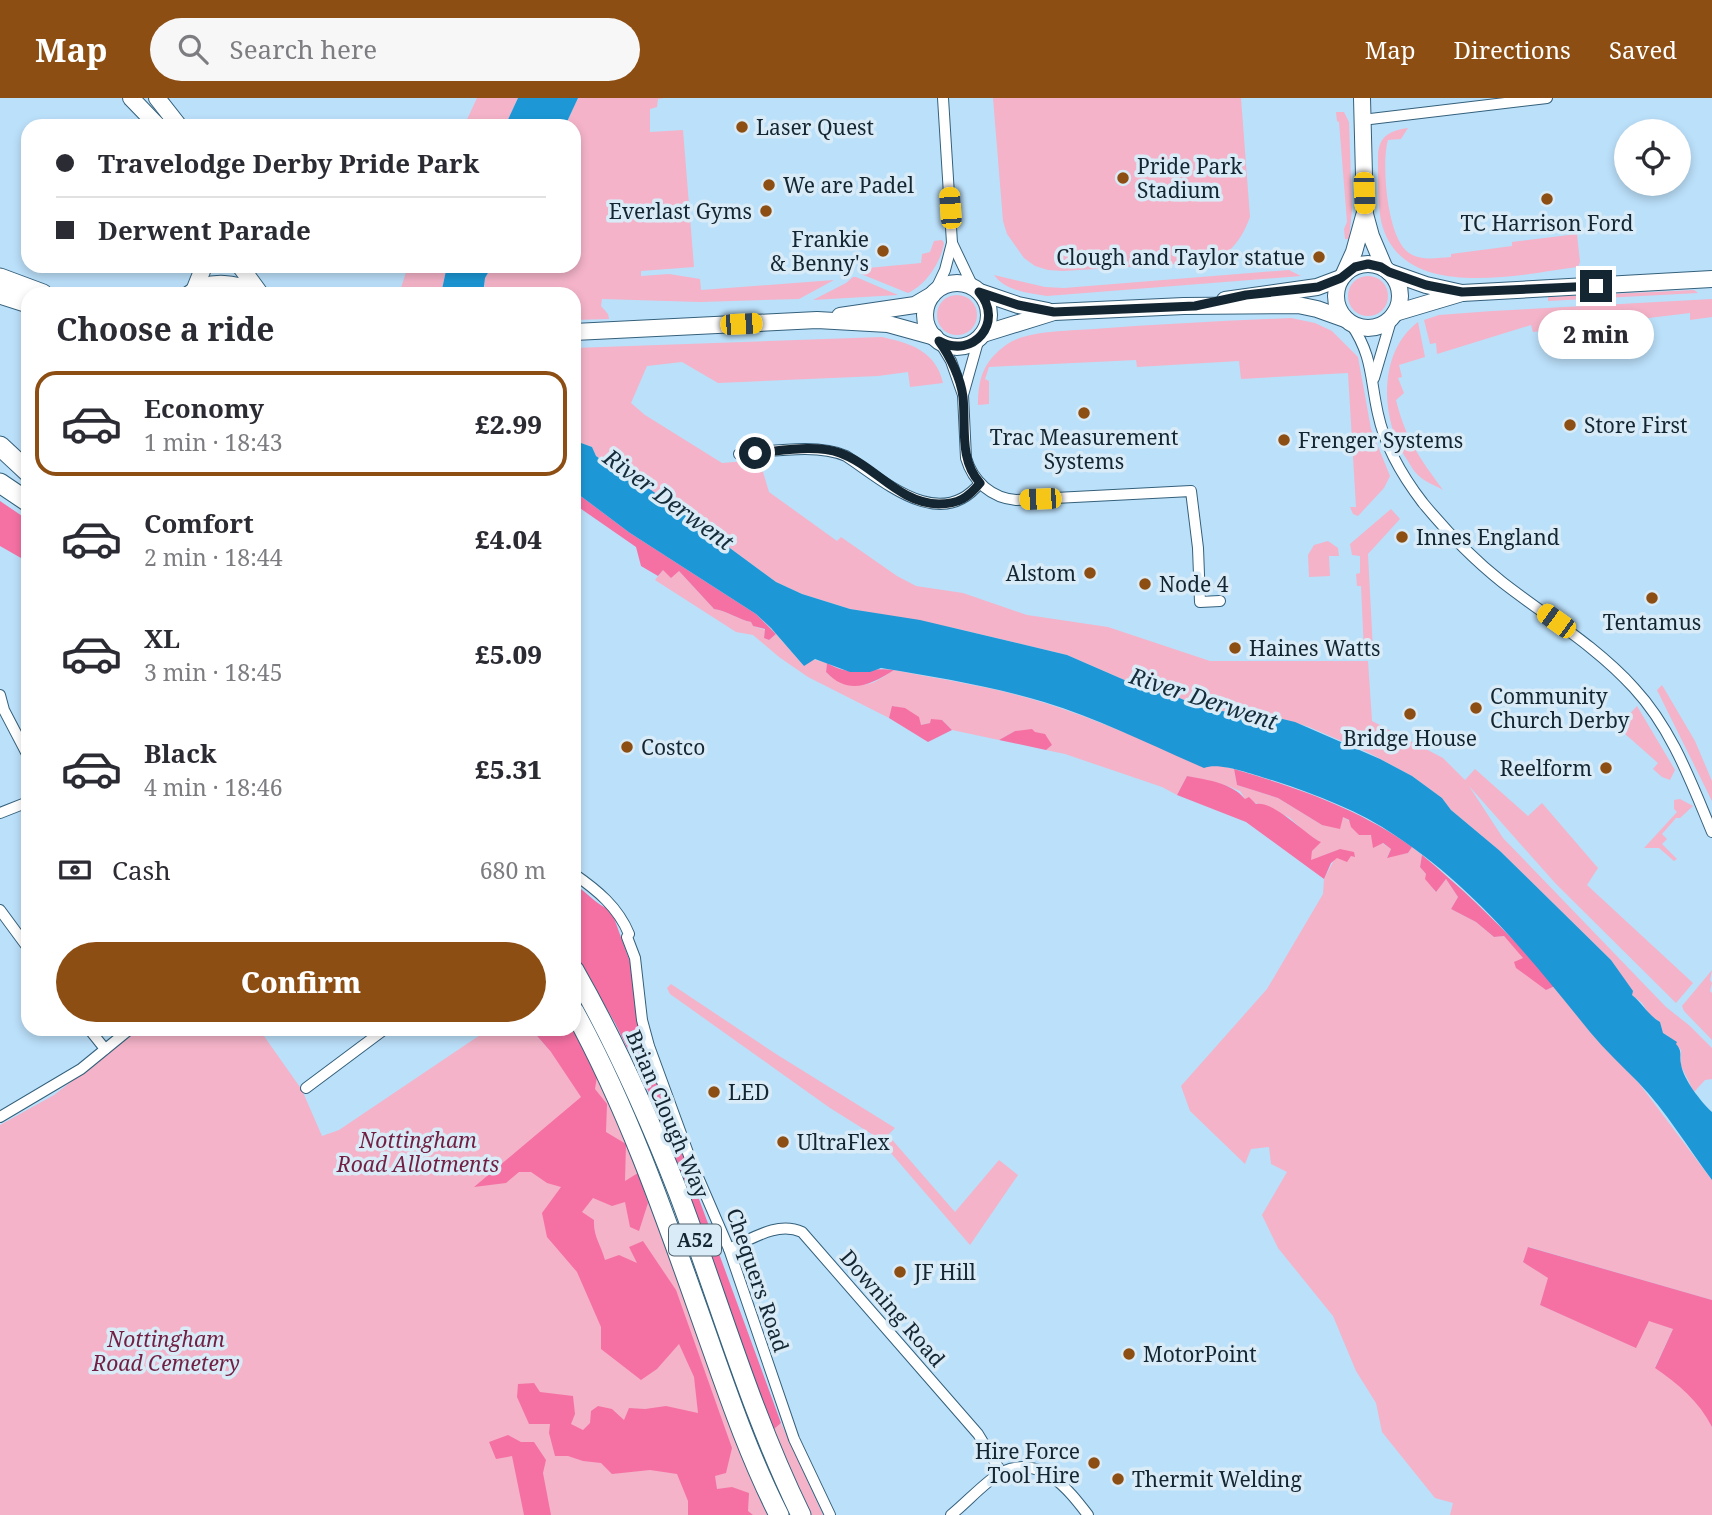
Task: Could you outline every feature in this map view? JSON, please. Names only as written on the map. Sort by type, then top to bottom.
[{"type":"highway","points":[[0,278],[24,287]]},
{"type":"highway","points":[[0,294],[21,301]]},
{"type":"highway","points":[[0,446],[21,467]]},
{"type":"highway","points":[[0,456],[21,470]]},
{"type":"highway","points":[[0,483],[21,497]]},
{"type":"highway","name":"Brian Clough Way","points":[[581,984],[623,1060],[648,1116],[679,1194],[758,1418],[801,1515]]},
{"type":"highway","name":"Brian Clough Way","points":[[581,1025],[626,1117],[659,1199],[736,1415],[779,1515]]},
{"type":"street","points":[[131,98],[151,119]]},
{"type":"street","points":[[157,98],[174,119]]},
{"type":"street","points":[[943,98],[952,243],[945,270],[927,303],[925,316],[929,330],[951,361],[963,395],[966,458],[972,473],[996,496],[1016,500],[1191,491],[1198,548],[1200,601],[1220,600]]},
{"type":"street","points":[[1362,98],[1365,214],[1371,236],[1387,270],[1397,283],[1400,300],[1374,379]]},
{"type":"street","points":[[1362,120],[1547,98]]},
{"type":"street","points":[[1365,214],[1354,253],[1337,286],[1336,299],[1340,312],[1364,347],[1374,379],[1376,405],[1383,434],[1396,461],[1417,495],[1474,559],[1592,649],[1636,690],[1674,745],[1712,832]]},
{"type":"street","points":[[952,243],[976,290],[986,300],[989,314],[988,325],[981,336],[963,395]]},
{"type":"street","points":[[1195,306],[1246,295],[1318,287],[1363,264],[1372,264],[1426,285],[1462,292],[1712,279]]},
{"type":"street","points":[[817,320],[860,311],[911,306],[947,284],[956,283],[1018,305],[1054,312],[1195,306],[1298,306],[1317,309],[1364,328],[1373,328],[1394,315],[1462,292]]},
{"type":"street","points":[[204,287],[228,284],[243,287]]},
{"type":"street","points":[[581,332],[817,320],[888,324],[959,346],[1054,312]]},
{"type":"street","points":[[739,454],[810,450],[837,452],[908,497],[929,503],[959,502],[980,483]]},
{"type":"street","points":[[0,695],[4,710],[21,743]]},
{"type":"street","points":[[0,813],[21,805]]},
{"type":"street","name":"Chequers Road","points":[[581,880],[605,899],[624,921],[635,958],[645,1032],[691,1161],[729,1249],[794,1440],[830,1515]]},
{"type":"street","points":[[0,910],[21,938]]},
{"type":"street","points":[[95,1036],[105,1049]]},
{"type":"street","points":[[0,1117],[81,1069],[121,1036]]},
{"type":"street","points":[[306,1088],[376,1036]]},
{"type":"street","name":"Downing Road","points":[[729,1249],[780,1228],[793,1228],[802,1232],[978,1434],[1001,1472]]},
{"type":"street","points":[[951,1515],[1001,1472],[1021,1467],[1042,1471],[1065,1485],[1088,1515]]},
{"type":"green space","points":[[477,98],[518,98],[508,119],[467,119]]},
{"type":"green space","points":[[578,98],[664,98],[658,99],[657,107],[650,109],[650,132],[683,130],[694,267],[641,271],[641,276],[669,274],[700,279],[701,290],[834,280],[799,299],[700,302],[602,299],[601,306],[609,319],[581,320],[581,287],[484,287],[488,273],[581,273],[581,119],[568,119]]},
{"type":"green space","name":"Pride Park Stadium","points":[[993,98],[1241,98],[1250,217],[1246,227],[1230,250],[1214,261],[1194,267],[1193,263],[1063,271],[1035,266],[1024,258],[1007,234],[1003,221]]},
{"type":"green space","points":[[1336,112],[1344,112],[1349,122],[1352,209],[1349,239],[1345,239],[1344,229],[1347,222]]},
{"type":"green space","points":[[1408,128],[1401,139],[1388,140],[1385,165],[1388,200],[1395,233],[1409,253],[1424,258],[1451,257],[1451,254],[1512,246],[1512,242],[1577,234],[1580,262],[1578,267],[1468,278],[1440,275],[1416,266],[1396,251],[1381,221],[1378,151],[1386,136]]},
{"type":"green space","points":[[942,240],[942,250],[932,272],[908,293],[861,274],[868,271],[868,268],[921,263],[922,254],[930,252],[934,241]]},
{"type":"green space","points":[[1289,270],[1301,276],[1047,296],[1011,288],[994,275],[1045,287],[1064,288]]},
{"type":"green space","points":[[406,273],[446,273],[442,287],[401,287]]},
{"type":"green space","points":[[1368,276],[1376,277],[1382,282],[1387,288],[1387,304],[1382,310],[1376,315],[1368,316],[1360,315],[1354,310],[1349,304],[1348,296],[1349,288],[1354,282],[1360,277]]},
{"type":"green space","points":[[856,277],[898,295],[813,300]]},
{"type":"green space","points":[[1694,290],[1698,293],[1548,301],[1548,297]]},
{"type":"green space","points":[[957,295],[965,296],[971,301],[976,307],[976,323],[971,329],[965,334],[957,335],[949,334],[943,329],[938,323],[937,315],[938,307],[943,301],[949,296]]},
{"type":"green space","points":[[1712,299],[1712,317],[1690,320],[1690,313],[1533,332],[1531,325],[1437,354],[1436,343],[1430,344],[1424,320],[1439,315],[1492,311]]},
{"type":"green space","points":[[1291,318],[1315,323],[1332,331],[1358,357],[1371,429],[1390,476],[1384,488],[1358,516],[1353,514],[1350,507],[1356,507],[1348,373],[1241,379],[1239,361],[1137,367],[1136,360],[989,367],[985,379],[989,381],[989,404],[978,405],[979,386],[987,364],[1006,345],[1025,336],[1061,331]]},
{"type":"green space","points":[[1418,322],[1425,357],[1399,365],[1402,377],[1398,378],[1404,393],[1396,400],[1414,448],[1443,490],[1421,478],[1412,468],[1398,442],[1388,406],[1387,387],[1395,351],[1405,335]]},
{"type":"green space","points":[[882,337],[920,350],[934,363],[943,383],[910,387],[908,372],[878,376],[718,383],[682,362],[647,366],[631,403],[645,415],[722,463],[746,461],[757,464],[763,472],[769,492],[837,541],[841,537],[916,586],[963,593],[1027,615],[1108,627],[1210,661],[1368,661],[1372,721],[1443,758],[1465,780],[1475,769],[1528,816],[1542,803],[1598,868],[1587,885],[1693,983],[1676,1003],[1556,884],[1469,786],[1503,838],[1666,1007],[1712,1048],[1712,1079],[1705,1080],[1694,1092],[1681,1066],[1681,1050],[1663,1034],[1660,1022],[1632,995],[1611,960],[1500,851],[1451,810],[1442,798],[1412,776],[1369,753],[1309,727],[1280,718],[1210,710],[1162,690],[1129,682],[1067,655],[954,628],[850,609],[802,594],[776,582],[674,507],[596,456],[592,447],[581,443],[581,348]]},
{"type":"green space","points":[[1391,509],[1400,519],[1368,554],[1373,651],[1364,652],[1361,586],[1357,586],[1356,574],[1360,573],[1360,556],[1352,555],[1350,544]]},
{"type":"green space","points":[[1328,541],[1338,548],[1339,556],[1329,556],[1330,576],[1309,577],[1308,555],[1314,545]]},
{"type":"green space","points":[[663,570],[679,571],[714,609],[765,630],[764,638],[769,640],[776,634],[804,666],[812,659],[827,663],[826,672],[837,680],[867,684],[894,670],[1026,697],[1105,725],[1204,767],[1216,765],[1234,769],[1237,785],[1278,798],[1322,825],[1343,817],[1391,849],[1387,857],[1408,853],[1412,847],[1422,855],[1420,867],[1435,892],[1446,879],[1458,897],[1451,909],[1476,922],[1494,937],[1504,936],[1524,958],[1546,990],[1555,986],[1591,1033],[1638,1082],[1712,1180],[1712,1300],[1529,1247],[1523,1262],[1549,1278],[1540,1305],[1636,1347],[1649,1320],[1673,1329],[1655,1367],[1682,1387],[1706,1414],[1712,1427],[1712,1515],[1450,1515],[1453,1503],[1435,1498],[1382,1432],[1376,1403],[1356,1371],[1333,1316],[1278,1248],[1262,1215],[1287,1172],[1271,1164],[1269,1147],[1251,1149],[1245,1164],[1190,1111],[1181,1086],[1267,989],[1323,894],[1324,879],[1340,849],[1310,861],[1312,851],[1320,842],[1290,818],[1245,799],[1240,791],[1225,785],[1187,776],[1177,795],[1162,787],[1046,750],[1052,745],[1015,731],[999,740],[952,730],[942,720],[921,725],[905,709],[893,706],[889,718],[808,677],[753,635],[736,632],[655,580]]},
{"type":"green space","points":[[1662,685],[1695,741],[1712,781],[1712,801],[1657,690]]},
{"type":"green space","points":[[1637,706],[1675,770],[1670,780],[1653,769],[1658,763],[1624,733],[1629,727],[1623,721]]},
{"type":"green space","points":[[1680,799],[1693,806],[1680,818],[1676,818],[1662,834],[1667,839],[1662,844],[1677,859],[1674,861],[1659,848],[1644,848],[1677,812],[1674,809],[1674,800]]},
{"type":"green space","points":[[1712,970],[1710,991],[1712,1040],[1682,1006]]},
{"type":"green space","points":[[671,984],[776,1054],[895,1128],[888,1135],[955,1212],[999,1160],[1018,1175],[970,1245],[878,1138],[830,1108],[670,994],[667,988]]},
{"type":"green space","name":"Nottingham Road Cemetery","points":[[130,1036],[264,1036],[302,1090],[322,1136],[339,1130],[479,1036],[537,1036],[551,1052],[598,1070],[772,1515],[0,1515],[0,1125],[54,1095]]},
{"type":"green space","points":[[781,1423],[823,1515],[811,1515],[774,1429]]},
{"type":"shaded area","points":[[581,496],[630,533],[756,614],[776,634],[769,640],[764,638],[765,629],[714,609],[679,571],[671,578],[663,570],[658,576],[641,566],[636,547],[581,509]]},
{"type":"shaded area","points":[[0,501],[21,515],[21,558],[0,546]]},
{"type":"shaded area","points":[[827,663],[853,671],[894,670],[868,684],[851,686],[843,684],[826,672]]},
{"type":"shaded area","points":[[892,706],[905,708],[919,717],[921,725],[930,723],[931,719],[942,720],[952,730],[928,742],[889,718]]},
{"type":"shaded area","points":[[1032,729],[1045,734],[1052,745],[1046,750],[999,740],[1015,731]]},
{"type":"shaded area","points":[[1234,769],[1349,810],[1412,847],[1408,853],[1387,858],[1391,849],[1383,843],[1373,848],[1371,835],[1359,835],[1351,827],[1349,820],[1343,817],[1340,829],[1322,825],[1278,798],[1237,785]]},
{"type":"shaded area","points":[[1187,776],[1226,786],[1245,799],[1249,797],[1256,804],[1264,804],[1280,812],[1321,842],[1312,851],[1311,860],[1340,849],[1354,852],[1355,857],[1351,856],[1347,862],[1337,858],[1331,863],[1324,879],[1246,822],[1177,795]]},
{"type":"shaded area","points":[[1422,855],[1491,918],[1555,986],[1546,990],[1516,968],[1514,962],[1523,958],[1504,936],[1494,937],[1476,922],[1451,909],[1458,897],[1446,879],[1436,892],[1425,879],[1426,874],[1420,867]]},
{"type":"shaded area","points":[[581,889],[608,909],[614,918],[631,965],[641,1039],[781,1423],[774,1429],[760,1400],[654,1103],[615,1023],[581,965]]},
{"type":"shaded area","points":[[537,1036],[578,1036],[598,1070],[595,1089],[607,1104],[606,1132],[626,1144],[625,1181],[638,1173],[648,1203],[639,1231],[630,1227],[625,1202],[612,1206],[593,1198],[582,1212],[594,1220],[596,1236],[605,1260],[619,1255],[637,1263],[629,1247],[643,1241],[676,1290],[732,1448],[726,1473],[715,1476],[717,1489],[732,1487],[749,1493],[748,1511],[753,1515],[688,1515],[688,1501],[677,1474],[650,1470],[612,1474],[601,1463],[555,1456],[549,1433],[550,1424],[529,1424],[517,1397],[518,1384],[534,1383],[540,1392],[573,1396],[575,1414],[571,1424],[583,1430],[590,1423],[591,1411],[598,1406],[612,1409],[624,1420],[629,1408],[666,1406],[698,1413],[694,1377],[679,1344],[657,1369],[641,1380],[601,1349],[601,1327],[577,1272],[547,1237],[542,1213],[561,1187],[547,1183],[531,1172],[519,1172],[506,1183],[474,1187],[581,1097]]},
{"type":"shaded area","points":[[1528,1247],[1712,1300],[1712,1427],[1701,1409],[1687,1394],[1655,1368],[1673,1329],[1649,1321],[1636,1348],[1540,1305],[1548,1278],[1523,1262]]},
{"type":"shaded area","points":[[508,1435],[521,1442],[534,1442],[546,1460],[543,1473],[551,1515],[524,1515],[512,1456],[496,1459],[489,1442]]},
{"type":"water","points":[[518,98],[578,98],[568,119],[508,119]]},
{"type":"water","points":[[446,273],[488,273],[484,287],[442,287]]},
{"type":"water","points":[[581,443],[592,447],[596,456],[647,487],[776,582],[802,594],[850,609],[920,620],[1067,655],[1129,682],[1162,690],[1210,710],[1266,715],[1295,722],[1412,776],[1442,798],[1451,810],[1500,851],[1611,960],[1633,991],[1632,995],[1660,1022],[1663,1033],[1677,1042],[1685,1076],[1712,1112],[1712,1180],[1648,1093],[1596,1039],[1501,926],[1452,879],[1382,827],[1338,804],[1307,792],[1239,770],[1219,766],[1204,768],[1105,724],[1024,696],[881,668],[870,672],[850,672],[815,659],[804,666],[756,614],[630,533],[581,496]]},
{"type":"place","name":"Laser Quest","points":[[742,127]]},
{"type":"place","name":"Pride Park Stadium","points":[[1123,178]]},
{"type":"place","name":"We are Padel","points":[[769,185]]},
{"type":"place","name":"TC Harrison Ford","points":[[1547,199]]},
{"type":"place","name":"Everlast Gyms","points":[[766,211]]},
{"type":"place","name":"Frankie & Benny's","points":[[883,251]]},
{"type":"place","name":"Clough and Taylor statue","points":[[1319,257]]},
{"type":"place","name":"Trac Measurement Systems","points":[[1084,413]]},
{"type":"place","name":"Store First","points":[[1570,425]]},
{"type":"place","name":"Frenger Systems","points":[[1284,440]]},
{"type":"place","name":"Innes England","points":[[1402,537]]},
{"type":"place","name":"Alstom","points":[[1090,573]]},
{"type":"place","name":"Node 4","points":[[1145,584]]},
{"type":"place","name":"Tentamus","points":[[1652,598]]},
{"type":"place","name":"Haines Watts","points":[[1235,648]]},
{"type":"place","name":"Community Church Derby","points":[[1476,708]]},
{"type":"place","name":"Bridge House","points":[[1410,714]]},
{"type":"place","name":"Costco","points":[[627,747]]},
{"type":"place","name":"Reelform","points":[[1606,768]]},
{"type":"place","name":"LED","points":[[714,1092]]},
{"type":"place","name":"UltraFlex","points":[[783,1142]]},
{"type":"place","name":"JF Hill","points":[[900,1272]]},
{"type":"place","name":"MotorPoint","points":[[1129,1354]]},
{"type":"place","name":"Hire Force Tool Hire","points":[[1094,1463]]},
{"type":"place","name":"Thermit Welding","points":[[1118,1479]]},
{"type":"route","points":[[755,453],[831,451],[846,456],[918,501],[949,503],[964,499],[980,483],[966,458],[963,395],[951,361],[939,341],[952,346],[963,346],[981,336],[989,314],[986,300],[979,292],[1018,305],[1054,312],[1195,306],[1246,295],[1318,287],[1341,278],[1347,271],[1363,264],[1372,264],[1426,285],[1462,292],[1596,286]]},
{"type":"water label","name":"River Derwent","points":[[669,499]]},
{"type":"water label","name":"River Derwent","points":[[1204,698]]},
{"type":"park label","name":"Nottingham Road Allotments","points":[[418,1152]]}]
